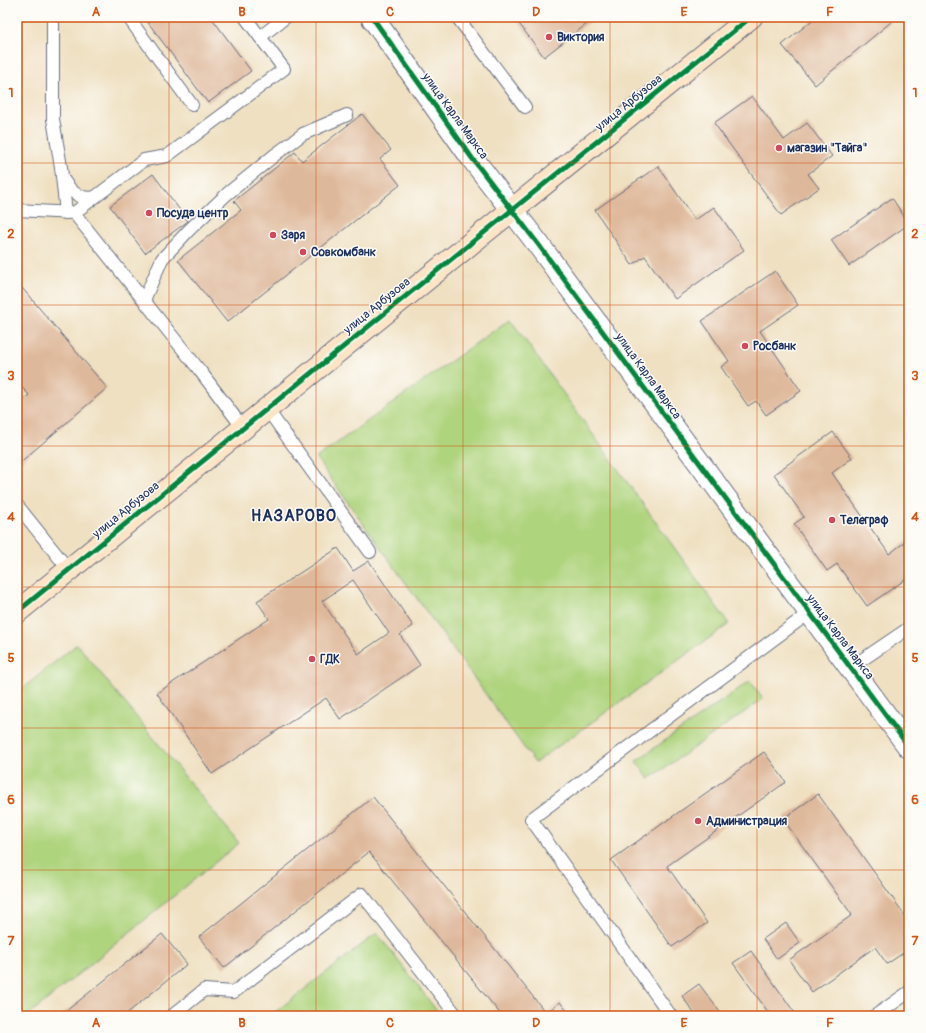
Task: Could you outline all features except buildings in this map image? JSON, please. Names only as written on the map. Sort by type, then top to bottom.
[{"type":"street","name":"улица Карла Маркса","points":[[372,17],[472,158],[538,244],[909,747]]},
{"type":"street","name":"улица Арбузова","points":[[17,612],[751,17]]},
{"type":"lane","points":[[53,17],[53,119],[62,178],[70,213],[144,300],[243,428]]},
{"type":"lane","points":[[128,17],[192,105]]},
{"type":"lane","points":[[17,210],[70,213],[95,197],[144,160],[167,156],[284,69],[245,17]]},
{"type":"lane","points":[[260,37],[286,17]]},
{"type":"lane","points":[[457,17],[525,108]]},
{"type":"lane","points":[[144,300],[162,259],[189,230],[227,194],[303,134],[347,115]]},
{"type":"lane","points":[[62,178],[70,190],[78,196],[84,198],[95,197]]},
{"type":"lane","points":[[267,409],[370,552]]},
{"type":"lane","points":[[17,505],[69,570]]},
{"type":"lane","points":[[671,1016],[531,819],[809,613]]},
{"type":"lane","points":[[850,668],[909,628]]},
{"type":"lane","points":[[172,1016],[204,990],[234,992],[362,894],[457,1016]]},
{"type":"lane","points":[[875,1016],[909,992]]},
{"type":"green space","points":[[510,319],[729,624],[535,763],[316,458]]},
{"type":"green space","points":[[77,644],[239,843],[27,1016],[17,1016],[17,693]]},
{"type":"green space","points":[[750,681],[763,699],[649,779],[636,761]]},
{"type":"green space","points":[[377,933],[441,1016],[270,1016]]},
{"type":"cycle path","points":[[372,17],[472,158],[538,244],[909,747]]},
{"type":"cycle path","points":[[17,612],[751,17]]},
{"type":"place","name":"Виктория","points":[[549,37]]},
{"type":"place","name":"магазин \"Тайга\"","points":[[779,148]]},
{"type":"place","name":"Посуда центр","points":[[149,213]]},
{"type":"place","name":"Заря","points":[[273,235]]},
{"type":"place","name":"Совкомбанк","points":[[303,252]]},
{"type":"place","name":"Росбанк","points":[[745,346]]},
{"type":"place","name":"Телеграф","points":[[832,520]]},
{"type":"place","name":"ГДК","points":[[312,659]]},
{"type":"place","name":"Администрация","points":[[698,821]]},
{"type":"district","name":"НАЗАРОВО","points":[[294,516]]}]
